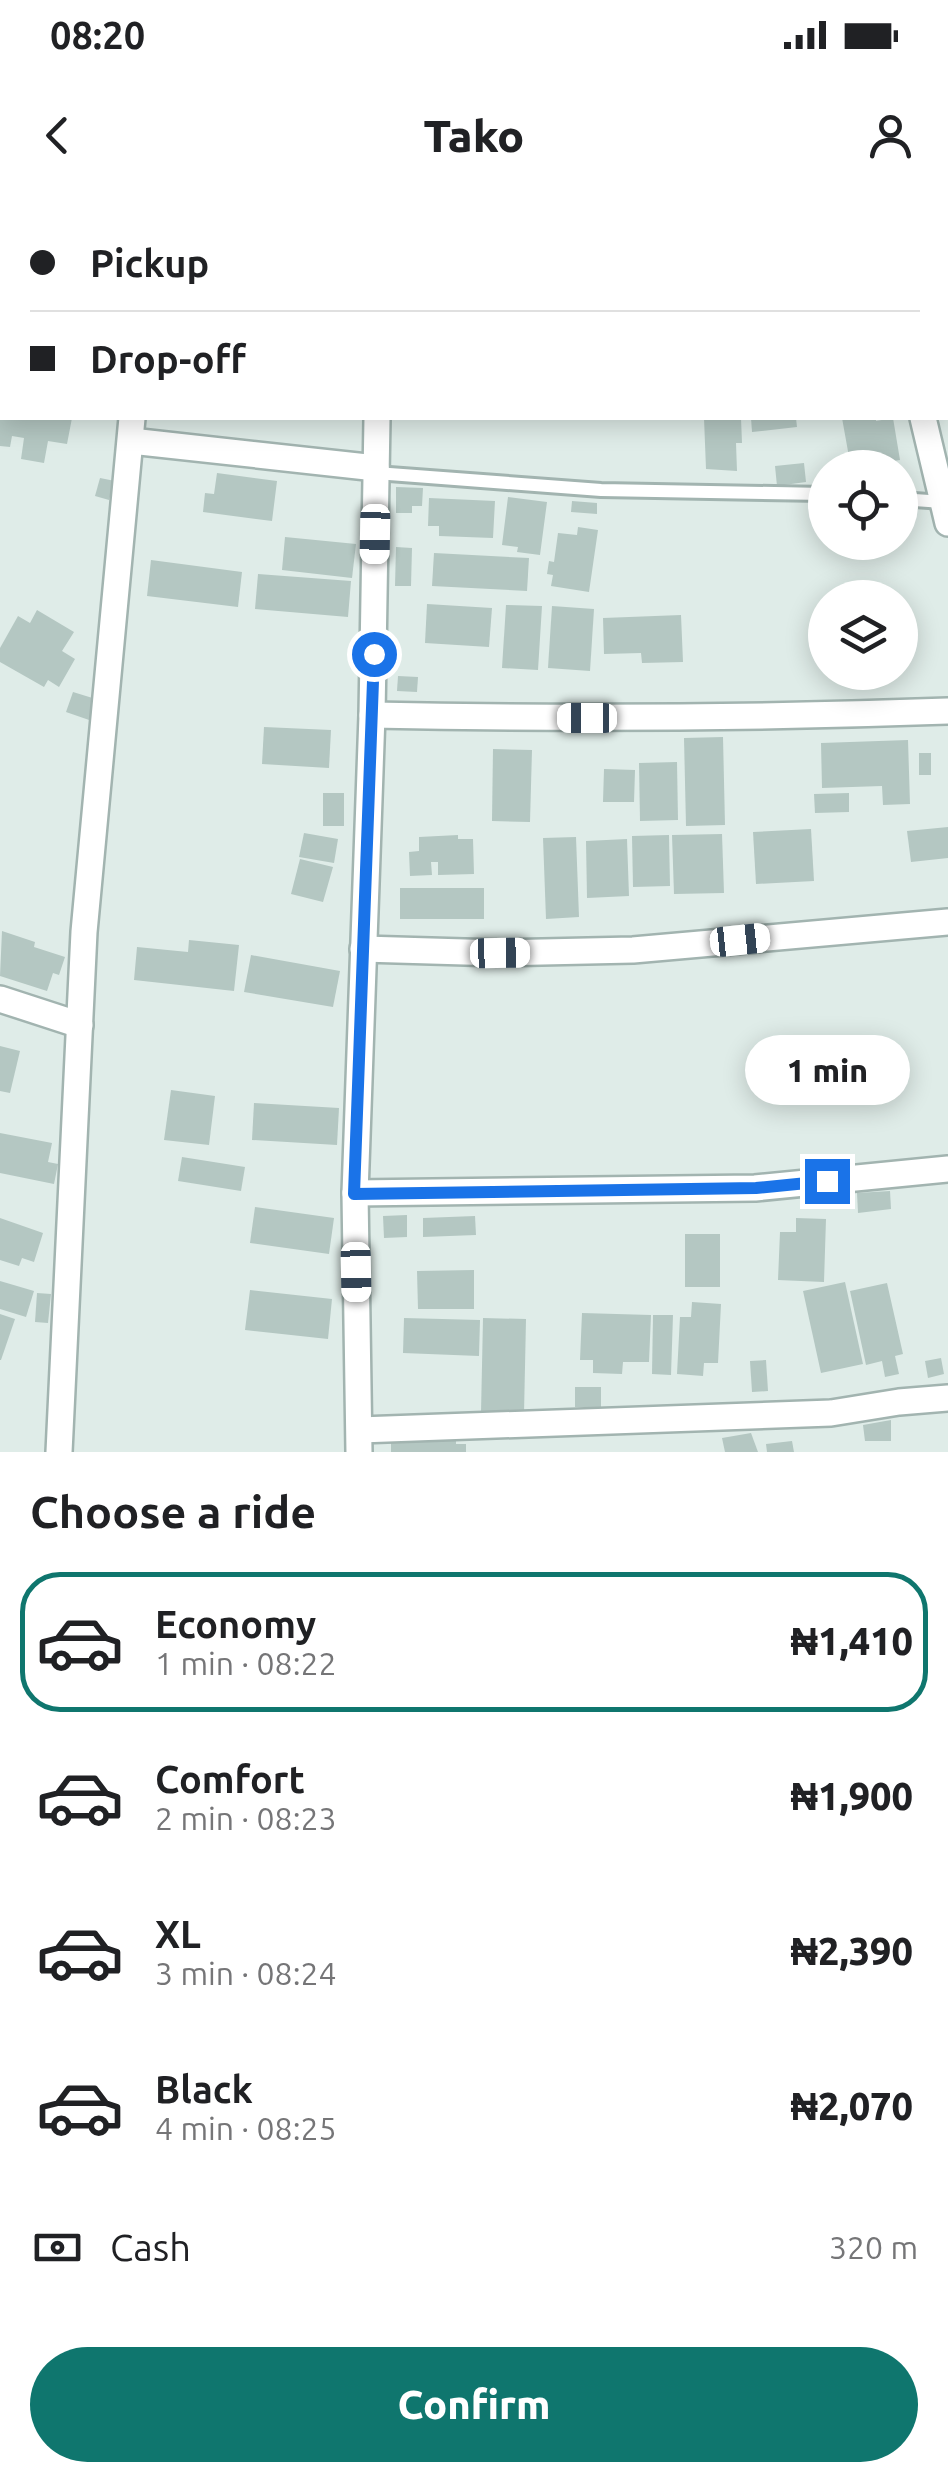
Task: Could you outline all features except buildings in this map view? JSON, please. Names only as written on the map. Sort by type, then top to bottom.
[{"type":"street","points":[[377,420],[372,715],[354,1194],[360,1441],[831,1414],[948,1398]]},
{"type":"street","points":[[923,420],[946,512]]},
{"type":"street","points":[[59,1452],[84,932],[131,429],[376,470]]},
{"type":"street","points":[[372,715],[738,718],[948,711]]},
{"type":"street","points":[[363,949],[500,953],[634,950],[948,922]]},
{"type":"street","points":[[0,999],[80,1024]]},
{"type":"street","points":[[354,1194],[756,1188],[948,1169]]},
{"type":"lane","points":[[376,470],[601,490],[808,494]]},
{"type":"lane","points":[[918,504],[946,512]]},
{"type":"route","points":[[374,654],[354,1194],[756,1188],[827,1181]]}]
